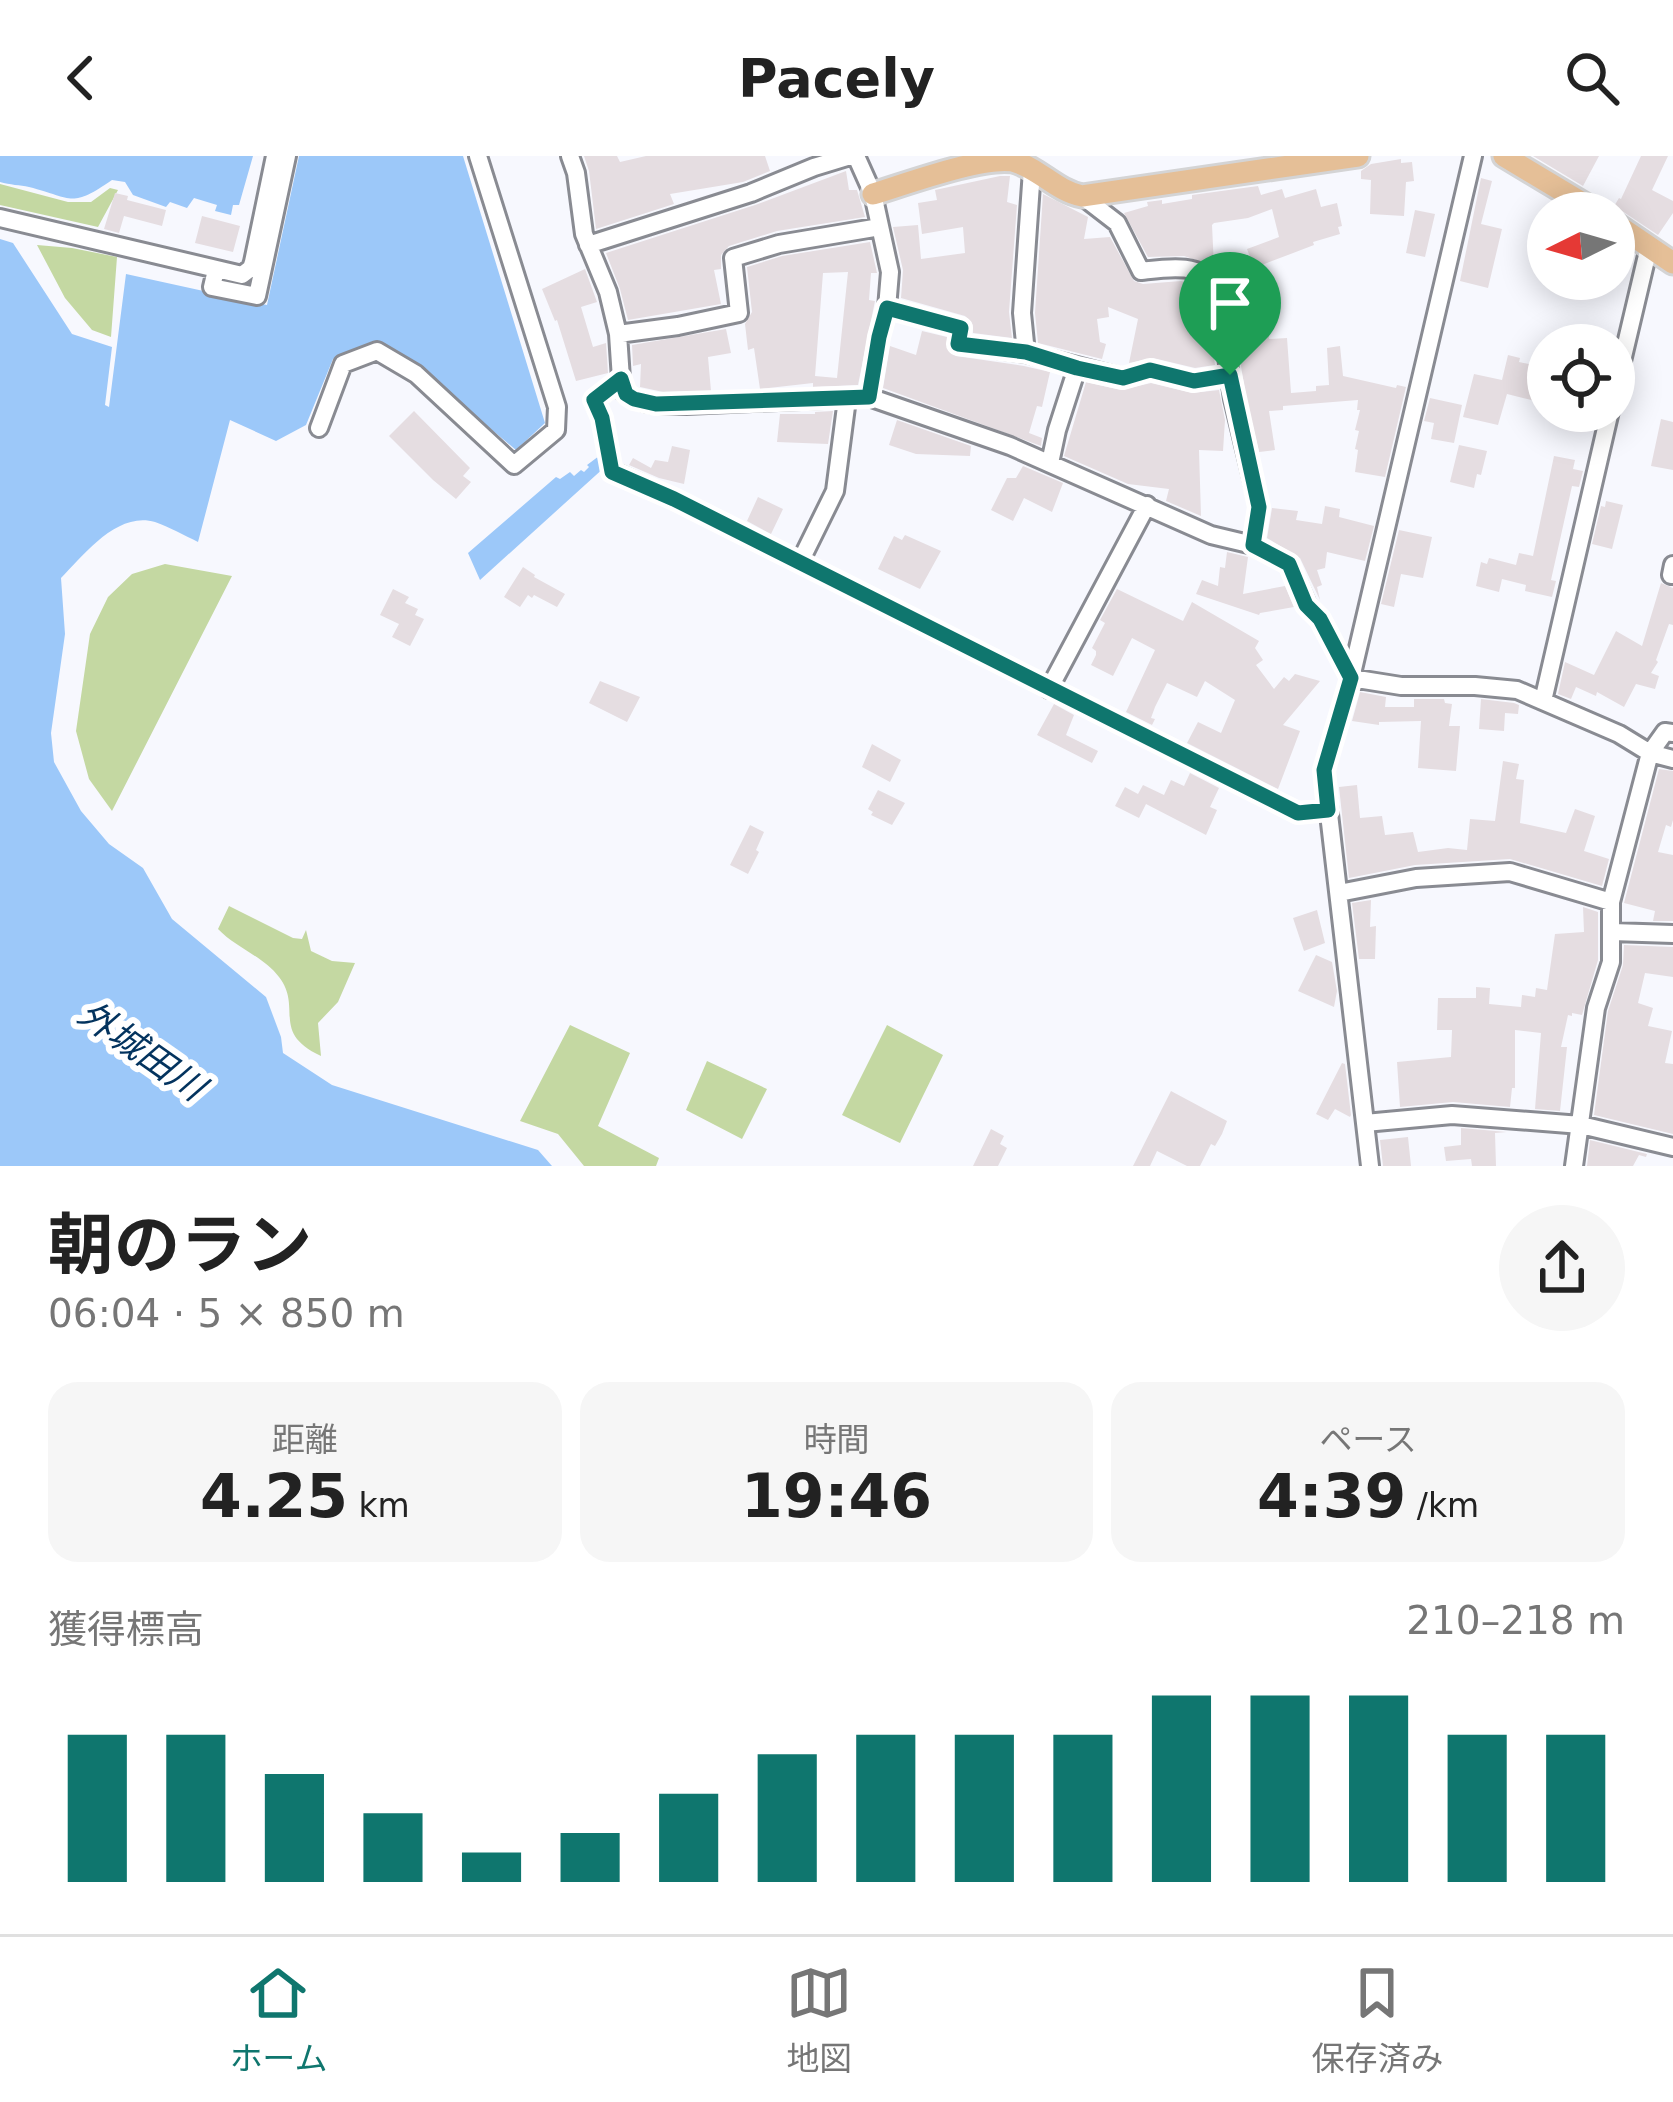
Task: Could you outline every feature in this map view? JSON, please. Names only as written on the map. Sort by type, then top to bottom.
[{"type":"main road","points":[[873,194],[993,159],[1013,160],[1066,192],[1082,196],[1358,156]]},
{"type":"main road","points":[[1504,156],[1563,192]]},
{"type":"main road","points":[[1635,238],[1673,263]]},
{"type":"street","points":[[0,218],[242,275],[251,268],[275,156]]},
{"type":"street","points":[[216,270],[212,287],[257,296],[287,156]]},
{"type":"street","points":[[320,428],[343,364],[377,351],[416,374],[514,464],[556,430],[556,407],[478,156]]},
{"type":"street","points":[[570,156],[588,244],[608,292],[618,334],[626,394],[656,404],[869,397],[1010,446],[1211,535],[1253,545],[1289,564],[1306,605],[1320,619],[1351,678]]},
{"type":"street","points":[[588,244],[853,156],[873,194],[890,272],[869,397]]},
{"type":"street","points":[[1370,1166],[1324,770],[1351,678],[1473,156]]},
{"type":"street","points":[[1026,352],[1022,313],[1032,170]]},
{"type":"street","points":[[1082,196],[1117,223],[1141,272],[1178,268],[1202,272],[1217,286],[1230,375],[1259,507],[1253,545]]},
{"type":"street","points":[[618,334],[740,313],[733,258],[779,244],[880,227]]},
{"type":"street","points":[[1630,324],[1648,247]]},
{"type":"street","points":[[887,308],[961,328],[958,344],[1026,352],[1123,378],[1150,370],[1194,381],[1230,375]]},
{"type":"street","points":[[1050,463],[1077,368]]},
{"type":"street","points":[[621,379],[594,400],[612,472],[1298,813],[1328,810]]},
{"type":"street","points":[[800,562],[835,491],[848,399]]},
{"type":"street","points":[[1543,701],[1605,432]]},
{"type":"street","points":[[1049,689],[1147,505]]},
{"type":"street","points":[[1673,565],[1673,575]]},
{"type":"street","points":[[1351,678],[1401,686],[1517,690],[1619,734],[1650,753],[1673,758]]},
{"type":"street","points":[[1574,1166],[1596,1008],[1611,962],[1611,902],[1650,753],[1670,727]]},
{"type":"street","points":[[1339,893],[1416,878],[1510,872],[1611,902]]},
{"type":"street","points":[[1612,932],[1673,934]]},
{"type":"street","points":[[1365,1124],[1452,1115],[1581,1125],[1673,1147]]},
{"type":"green space","points":[[0,184],[68,202],[91,202],[110,188],[118,190],[98,227],[0,205]]},
{"type":"green space","points":[[37,245],[117,257],[111,337],[92,330],[65,298]]},
{"type":"green space","points":[[165,564],[232,576],[112,811],[89,779],[76,731],[90,634],[108,597],[132,574]]},
{"type":"green space","points":[[229,906],[293,938],[302,939],[306,930],[311,951],[332,961],[355,963],[338,1002],[318,1023],[321,1056],[296,1038],[286,988],[279,977],[218,929]]},
{"type":"green space","points":[[570,1025],[630,1053],[598,1126],[659,1158],[656,1166],[584,1166],[558,1134],[520,1121]]},
{"type":"green space","points":[[887,1025],[943,1055],[900,1143],[842,1115]]},
{"type":"green space","points":[[707,1061],[767,1089],[742,1139],[686,1110]]},
{"type":"water","points":[[0,156],[253,156],[239,205],[233,205],[231,215],[194,198],[187,208],[170,202],[166,207],[133,195],[125,182],[112,180],[79,198],[0,182]]},
{"type":"water","name":"外城田川","points":[[299,156],[463,156],[545,423],[516,450],[419,369],[373,343],[333,359],[306,425],[276,441],[230,420],[198,542],[155,522],[128,523],[102,537],[61,578],[65,634],[51,733],[54,762],[81,811],[109,844],[143,868],[172,919],[266,997],[283,1053],[332,1085],[538,1150],[552,1166],[0,1166],[0,239],[13,243],[72,334],[112,347],[105,405],[109,407],[126,274],[267,305]]},
{"type":"water","points":[[601,451],[606,466],[480,580],[468,553],[556,477],[584,472]]},
{"type":"building","points":[[584,156],[617,156],[620,162],[646,156],[765,156],[770,171],[743,182],[670,194],[674,204],[596,229]]},
{"type":"building","points":[[1533,156],[1599,156],[1583,186]]},
{"type":"building","points":[[1641,156],[1668,156],[1652,190],[1673,201],[1673,213],[1658,235],[1635,220],[1635,192],[1624,192]]},
{"type":"building","points":[[1401,159],[1401,163],[1412,162],[1414,181],[1406,182],[1404,216],[1370,214],[1371,180],[1361,179],[1361,171],[1371,164]]},
{"type":"building","points":[[846,171],[849,190],[857,190],[865,217],[777,231],[729,246],[721,255],[721,269],[714,270],[721,304],[628,320],[606,253]]},
{"type":"building","points":[[1010,176],[1007,202],[1017,205],[1009,312],[1012,338],[973,333],[965,316],[901,298],[903,270],[893,227],[918,225],[921,259],[965,253],[963,227],[922,234],[918,203],[937,200],[935,190]]},
{"type":"building","points":[[1481,178],[1492,181],[1481,224],[1502,229],[1488,288],[1460,281]]},
{"type":"building","points":[[1258,186],[1261,195],[1282,189],[1285,198],[1316,189],[1321,207],[1337,203],[1340,234],[1254,268],[1247,249],[1279,237],[1272,209],[1214,223],[1214,266],[1184,256],[1148,257],[1124,213],[1148,206],[1147,202],[1162,200],[1162,204]]},
{"type":"building","points":[[115,193],[166,210],[162,226],[124,216],[119,233],[104,229]]},
{"type":"building","points":[[1043,194],[1088,217],[1084,239],[1110,237],[1134,281],[1181,281],[1202,288],[1215,365],[1195,368],[1153,358],[1129,363],[1138,319],[1108,307],[1109,317],[1097,319],[1100,342],[1106,344],[1102,359],[1038,343],[1035,313]]},
{"type":"building","points":[[1415,210],[1435,214],[1425,257],[1406,253]]},
{"type":"building","points":[[202,216],[240,226],[233,252],[195,243]]},
{"type":"building","points":[[870,242],[877,273],[871,273],[869,300],[875,301],[858,385],[813,387],[813,383],[760,389],[745,324],[752,312],[747,267],[782,256]],"holes":[[[848,272],[837,378],[815,376],[823,273]]]},
{"type":"building","points":[[585,269],[597,302],[581,307],[593,347],[606,343],[608,373],[576,381],[542,289]]},
{"type":"building","points":[[1254,276],[1257,299],[1265,303],[1269,339],[1287,338],[1291,393],[1329,385],[1327,348],[1340,346],[1343,376],[1406,387],[1385,477],[1355,472],[1358,400],[1269,411],[1275,450],[1259,452],[1227,279]]},
{"type":"building","points":[[726,329],[731,353],[708,357],[711,391],[663,392],[640,387],[641,364],[633,366],[632,345]]},
{"type":"building","points":[[922,331],[947,337],[948,350],[956,356],[1050,372],[1042,407],[1037,406],[1029,433],[1042,438],[1041,446],[883,388],[890,346],[916,355]]},
{"type":"building","points":[[1508,355],[1520,358],[1519,362],[1527,364],[1527,399],[1507,394],[1498,425],[1463,417],[1474,374],[1502,380]]},
{"type":"building","points":[[1086,382],[1121,390],[1151,383],[1192,393],[1219,390],[1225,420],[1223,451],[1199,450],[1201,516],[1166,501],[1169,489],[1128,484],[1064,456]]},
{"type":"building","points":[[1430,398],[1462,405],[1454,443],[1431,439],[1434,423],[1424,421]]},
{"type":"building","points":[[414,411],[470,468],[463,476],[471,482],[456,499],[389,436]]},
{"type":"building","points":[[833,411],[828,444],[777,442],[780,414]]},
{"type":"building","points":[[1661,419],[1673,422],[1673,470],[1651,466]]},
{"type":"building","points":[[897,420],[971,446],[970,456],[916,454],[889,445]]},
{"type":"building","points":[[1459,445],[1487,451],[1474,488],[1450,482]]},
{"type":"building","points":[[672,446],[690,450],[684,484],[629,465],[633,458],[651,468],[655,460],[668,462]]},
{"type":"building","points":[[1554,456],[1575,460],[1573,469],[1583,471],[1579,487],[1572,486],[1551,580],[1556,581],[1552,597],[1502,579],[1499,592],[1476,586],[1481,562],[1487,564],[1489,558],[1516,565],[1519,553],[1533,556]]},
{"type":"building","points":[[1023,466],[1063,483],[1052,512],[1024,498],[1013,521],[991,510],[1007,478],[1016,478]]},
{"type":"building","points":[[758,497],[783,509],[771,534],[747,521]]},
{"type":"building","points":[[1606,501],[1623,505],[1612,549],[1592,544]]},
{"type":"building","points":[[1325,506],[1340,509],[1339,517],[1374,526],[1365,561],[1327,552],[1325,568],[1317,570],[1320,600],[1300,558],[1267,538],[1272,508],[1298,511],[1296,520],[1322,524]]},
{"type":"building","points":[[1399,530],[1432,537],[1423,578],[1401,574],[1394,607],[1381,604]]},
{"type":"building","points":[[905,535],[941,551],[920,589],[878,569],[894,536],[902,540]]},
{"type":"building","points":[[1227,552],[1248,557],[1243,594],[1285,586],[1294,607],[1259,615],[1196,594],[1202,580],[1218,586]]},
{"type":"building","points":[[523,567],[565,594],[557,607],[534,595],[528,595],[520,607],[504,597]]},
{"type":"building","points":[[1661,583],[1673,588],[1673,625],[1669,624],[1651,673],[1659,676],[1655,689],[1636,684],[1624,707],[1576,687],[1571,699],[1558,694],[1565,662],[1594,675],[1616,631],[1642,646]]},
{"type":"building","points":[[393,589],[409,597],[405,603],[418,609],[415,615],[424,619],[410,646],[392,637],[399,624],[380,615]]},
{"type":"building","points":[[1117,589],[1183,621],[1192,602],[1259,641],[1255,648],[1263,660],[1256,665],[1274,689],[1284,677],[1289,681],[1295,674],[1320,681],[1283,725],[1300,731],[1278,789],[1187,743],[1198,722],[1221,733],[1235,700],[1205,681],[1197,697],[1167,683],[1152,725],[1126,712],[1155,650],[1132,638],[1113,676],[1091,665],[1096,655],[1092,648],[1105,623],[1100,620]]},
{"type":"building","points":[[600,681],[640,697],[627,722],[589,703]]},
{"type":"building","points":[[1360,692],[1386,697],[1385,707],[1414,707],[1414,699],[1444,699],[1452,704],[1449,726],[1460,726],[1456,771],[1418,768],[1421,721],[1379,725],[1352,721]]},
{"type":"building","points":[[1481,699],[1519,705],[1518,714],[1505,713],[1504,731],[1479,729]]},
{"type":"building","points":[[1054,704],[1074,715],[1066,735],[1098,751],[1092,763],[1037,735]]},
{"type":"building","points":[[872,744],[901,760],[890,782],[862,767]]},
{"type":"building","points":[[1503,761],[1519,764],[1516,779],[1524,780],[1520,823],[1566,833],[1575,809],[1595,816],[1584,851],[1609,859],[1602,886],[1510,859],[1415,865],[1349,878],[1339,787],[1357,785],[1360,818],[1382,816],[1385,835],[1413,832],[1418,852],[1467,850],[1470,819],[1495,821]]},
{"type":"building","points":[[1659,769],[1673,771],[1673,820],[1671,827],[1666,825],[1658,852],[1673,855],[1673,921],[1653,921],[1655,911],[1624,903]]},
{"type":"building","points":[[1190,773],[1219,788],[1210,807],[1217,810],[1206,835],[1146,804],[1139,818],[1115,806],[1125,787],[1138,794],[1143,785],[1164,795],[1171,780],[1184,786]]},
{"type":"building","points":[[878,790],[905,803],[892,825],[868,809]]},
{"type":"building","points":[[750,825],[764,832],[748,874],[730,865]]},
{"type":"building","points":[[1371,900],[1375,959],[1359,959],[1352,903]]},
{"type":"building","points":[[1583,907],[1598,912],[1598,960],[1582,1015],[1568,1015],[1561,1047],[1567,1047],[1560,1111],[1535,1109],[1541,1033],[1515,1030],[1515,1088],[1510,1107],[1453,1102],[1400,1107],[1397,1062],[1451,1057],[1452,1030],[1437,1030],[1438,998],[1476,998],[1476,987],[1490,988],[1489,1004],[1521,1007],[1522,995],[1535,997],[1536,988],[1547,990],[1555,934],[1584,932]]},
{"type":"building","points":[[1317,910],[1325,943],[1304,951],[1293,918]]},
{"type":"building","points":[[1624,945],[1673,947],[1673,977],[1645,973],[1638,1003],[1653,1008],[1648,1026],[1672,1031],[1665,1063],[1673,1064],[1673,1134],[1594,1115],[1608,1011],[1623,965]]},
{"type":"building","points":[[1316,955],[1332,962],[1337,991],[1334,1007],[1298,991]]},
{"type":"building","points":[[1342,1063],[1351,1115],[1335,1109],[1328,1120],[1316,1114]]},
{"type":"building","points":[[1171,1091],[1227,1121],[1222,1134],[1200,1166],[1187,1166],[1157,1151],[1150,1166],[1133,1166]]},
{"type":"building","points":[[1461,1128],[1507,1132],[1495,1133],[1496,1166],[1472,1166],[1471,1159],[1446,1161],[1444,1147],[1461,1145]]},
{"type":"building","points":[[991,1129],[1004,1136],[1000,1144],[1007,1148],[998,1166],[973,1166]]},
{"type":"building","points":[[1408,1137],[1411,1166],[1383,1166],[1380,1140]]},
{"type":"building","points":[[1590,1140],[1647,1154],[1639,1155],[1633,1166],[1587,1166]]},
{"type":"route","points":[[887,308],[961,328],[958,344],[1026,352],[1123,378],[1150,370],[1194,381],[1230,375],[1259,507],[1253,545],[1289,564],[1306,605],[1320,619],[1351,678],[1324,770],[1328,810],[1298,813],[612,472],[594,400],[621,379],[626,394],[656,404],[869,397],[887,308]]}]
